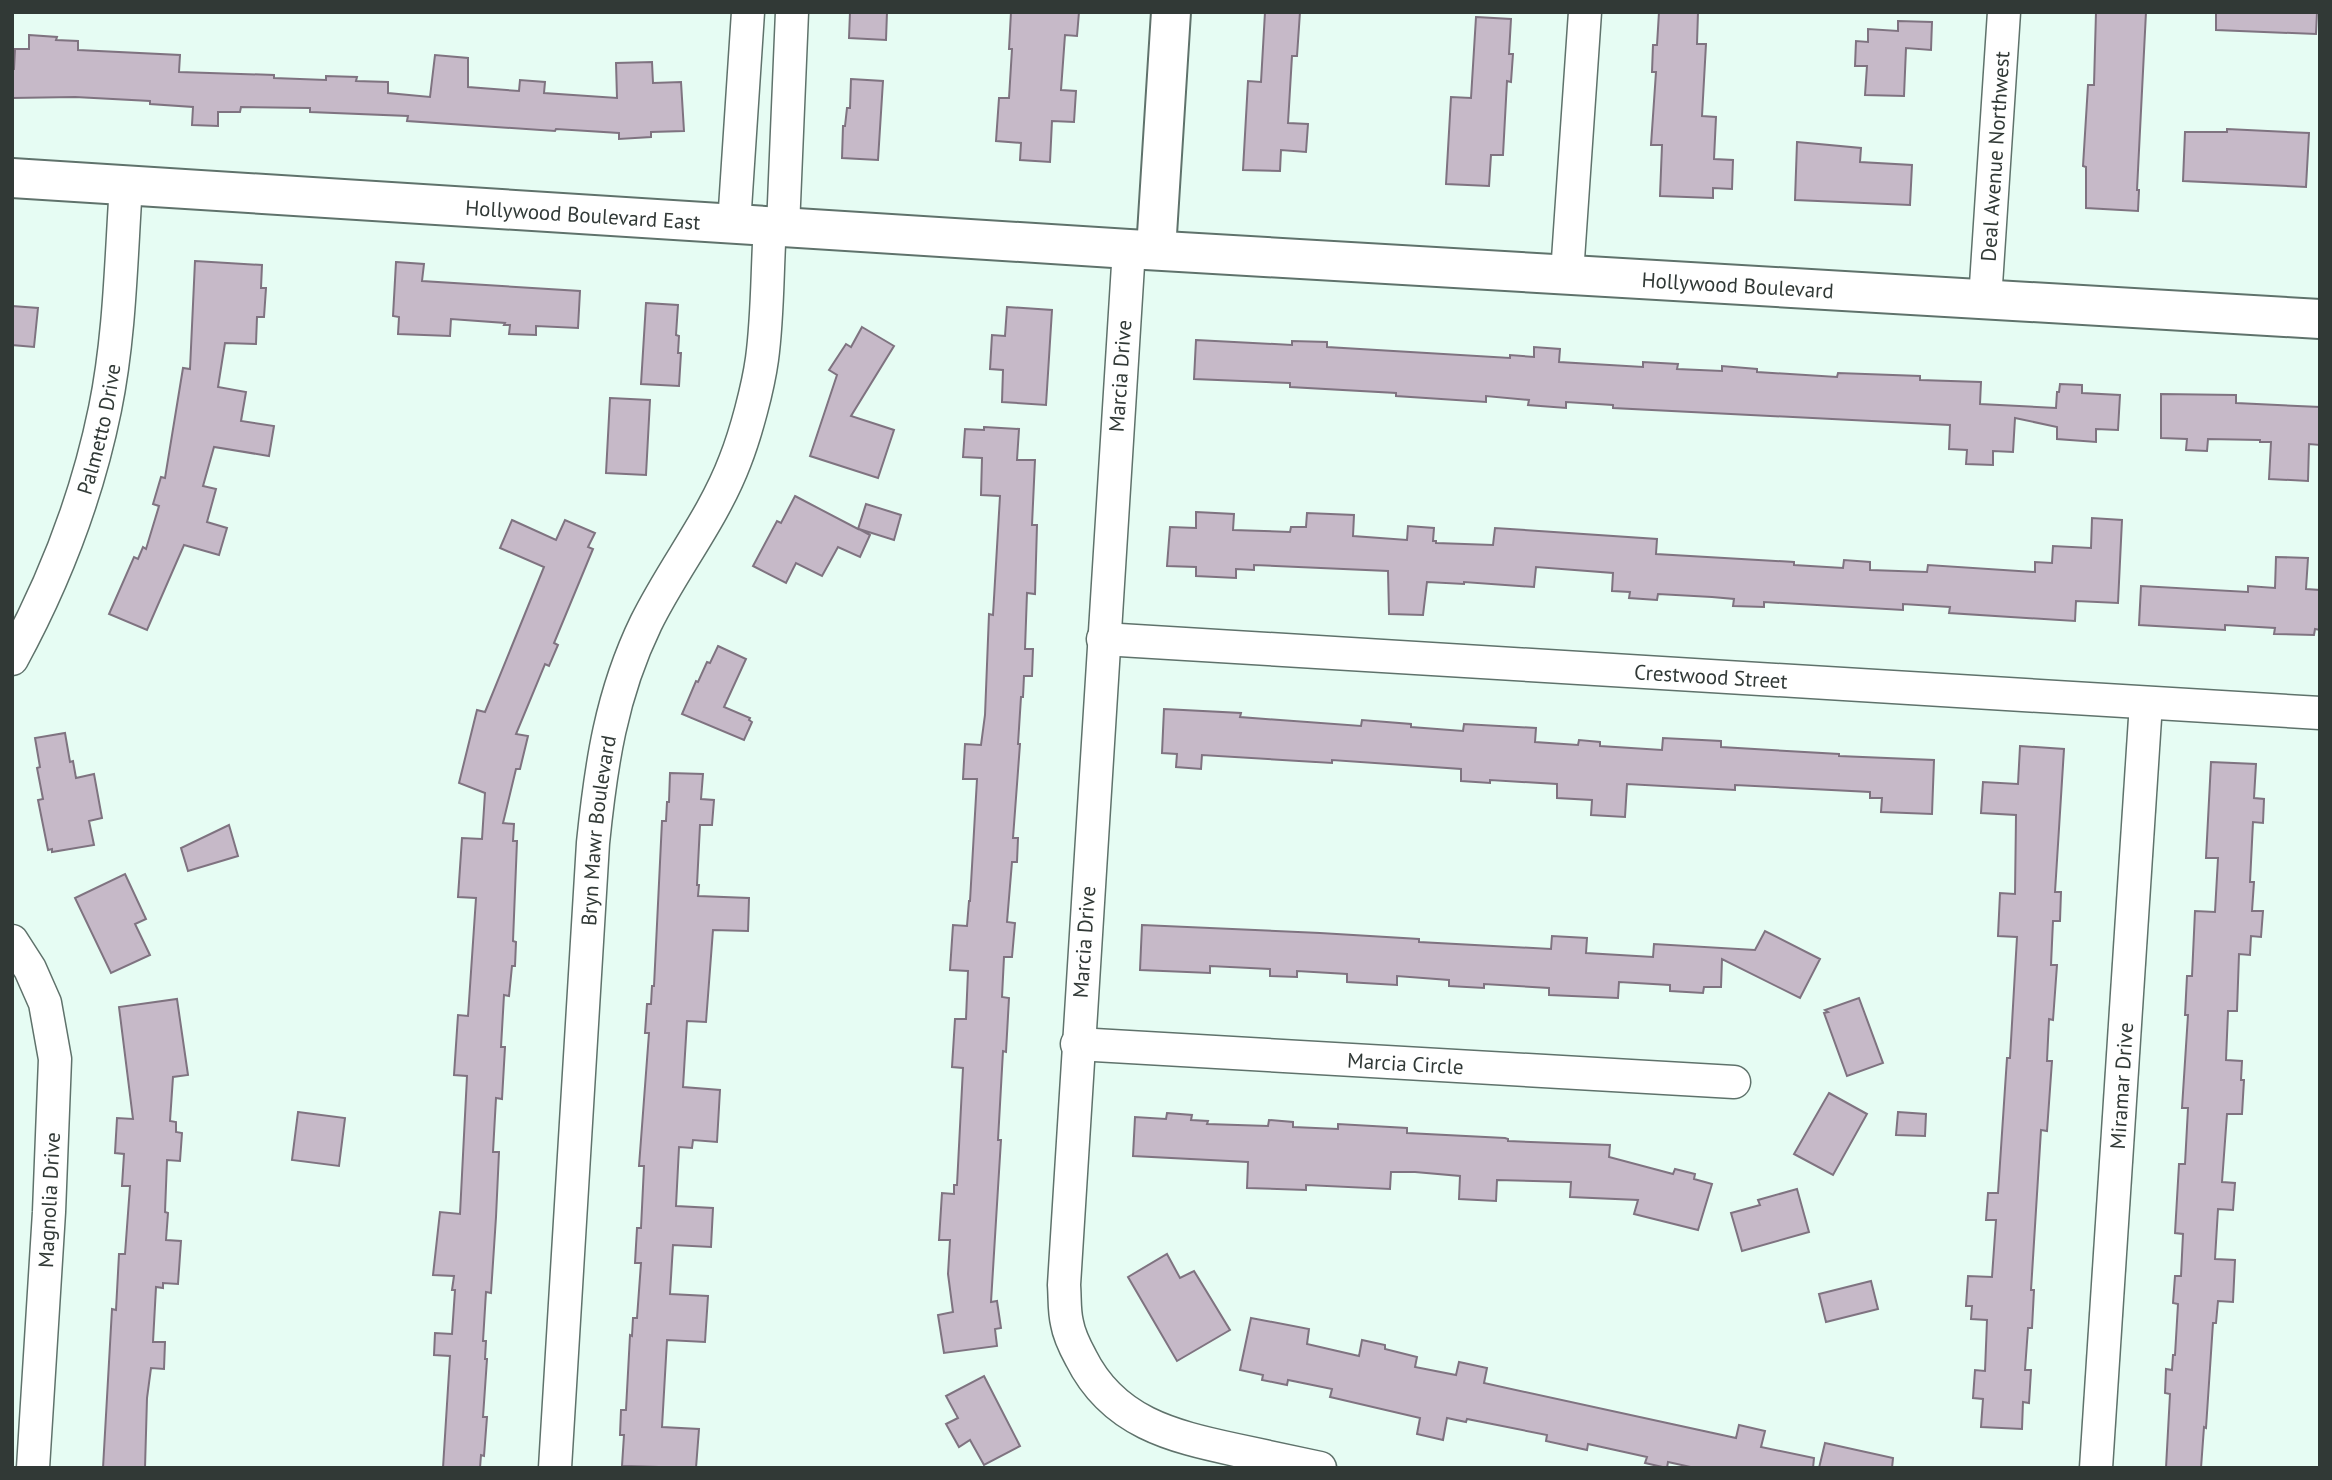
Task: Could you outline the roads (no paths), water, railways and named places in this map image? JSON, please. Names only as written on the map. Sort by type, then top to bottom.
[{"type":"street","name":"Bryn Mawr Boulevard","points":[[555,1468],[593,843],[602,762],[616,700],[646,624],[716,503],[743,439],[762,359],[763,226],[748,12]]},
{"type":"street","name":"Bryn Mawr Boulevard","points":[[763,226],[792,12]]},
{"type":"street","points":[[1142,249],[1171,12]]},
{"type":"street","points":[[1567,274],[1585,12]]},
{"type":"street","name":"Deal Avenue Northwest","points":[[1985,300],[2004,12]]},
{"type":"street","name":"Hollywood Boulevard East","points":[[12,178],[1142,249]]},
{"type":"street","name":"Palmetto Drive","points":[[12,659],[38,612],[66,545],[89,476],[106,408],[116,339],[126,185]]},
{"type":"street","name":"Hollywood Boulevard","points":[[1142,249],[2320,319]]},
{"type":"street","name":"Marcia Drive","points":[[1142,249],[1103,639],[1064,1285],[1067,1323],[1087,1370],[1106,1395],[1130,1414],[1158,1430],[1188,1440],[1320,1468]]},
{"type":"street","name":"Crestwood Street","points":[[1103,639],[2320,713]]},
{"type":"street","name":"Miramar Drive","points":[[2096,1468],[2146,703]]},
{"type":"street","name":"Magnolia Drive","points":[[12,941],[30,969],[45,1003],[55,1059],[49,1212],[33,1468]]},
{"type":"street","name":"Marcia Circle","points":[[1077,1044],[1734,1082]]}]
